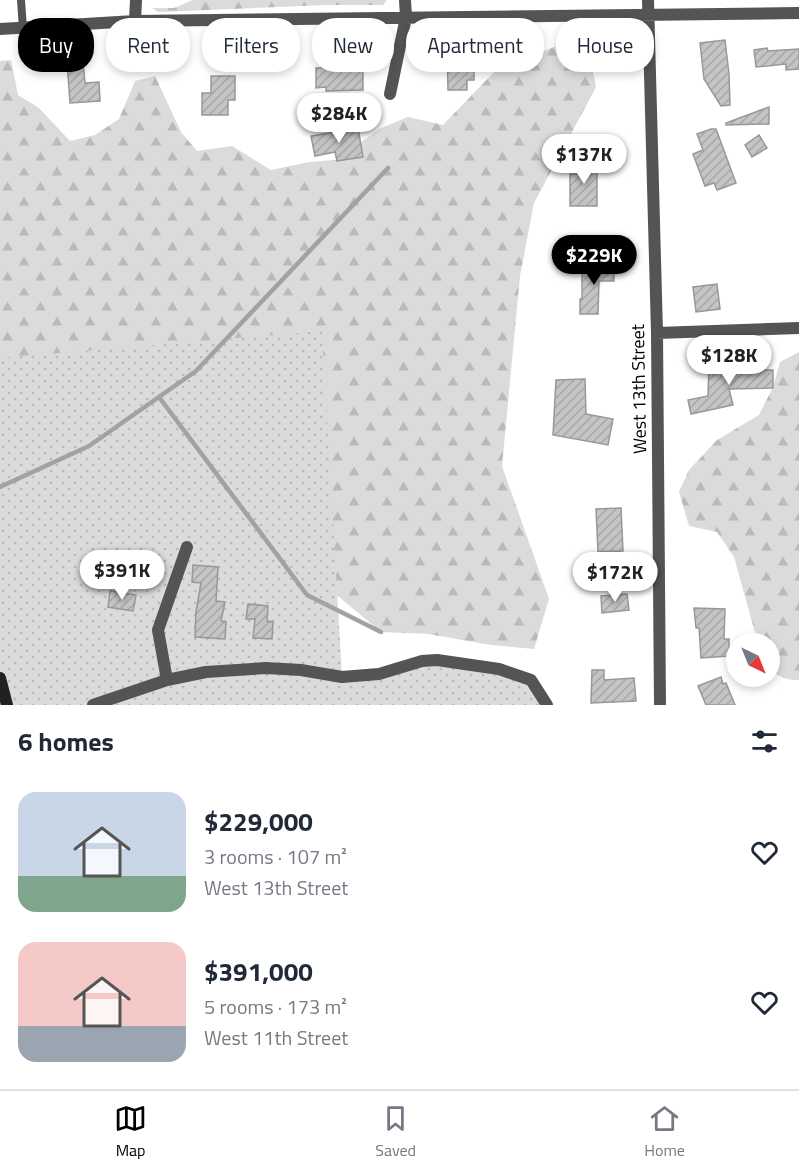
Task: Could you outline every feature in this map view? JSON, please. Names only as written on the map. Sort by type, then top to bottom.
[{"type":"street","points":[[135,18],[136,0]]},
{"type":"street","points":[[390,94],[406,17],[405,0]]},
{"type":"street","name":"West 13th Street","points":[[648,0],[657,333],[660,705]]},
{"type":"street","points":[[190,20],[799,13]]},
{"type":"street","points":[[0,29],[18,29]]},
{"type":"street","points":[[657,333],[799,328]]},
{"type":"street","points":[[167,680],[158,630],[187,547]]},
{"type":"street","points":[[93,705],[167,680],[206,672],[266,668],[301,670],[342,677],[379,674],[422,661],[437,660],[499,669],[531,680],[548,705]]},
{"type":"street","points":[[0,678],[7,705]]},
{"type":"lane","points":[[21,0],[22,18]]},
{"type":"green space","points":[[193,0],[387,0],[383,5],[158,12],[152,8],[174,8]]},
{"type":"green space","points":[[556,46],[556,72],[593,72],[596,87],[534,203],[520,276],[502,466],[549,599],[534,649],[491,645],[428,634],[381,632],[261,532],[0,510],[0,61],[11,60],[18,95],[39,108],[70,141],[95,135],[119,119],[135,81],[155,76],[181,132],[197,151],[232,146],[271,170],[309,162],[336,160],[381,128],[408,117],[443,125],[494,72],[544,72],[544,51]]},
{"type":"green space","points":[[322,331],[342,677],[422,661],[531,680],[547,705],[0,705],[0,358]]},
{"type":"green space","points":[[799,352],[799,680],[786,679],[780,676],[780,633],[755,633],[734,557],[717,532],[689,526],[679,492],[689,470],[717,440],[759,415],[773,387],[780,362]]},
{"type":"building","points":[[725,40],[730,105],[721,106],[704,79],[700,43]]},
{"type":"building","points":[[767,48],[768,51],[799,49],[799,69],[786,70],[786,64],[756,67],[754,50]]},
{"type":"building","points":[[68,72],[84,72],[85,83],[99,82],[100,101],[70,103]]},
{"type":"building","points":[[316,72],[363,72],[363,90],[326,91],[326,87],[316,88]]},
{"type":"building","points":[[448,72],[474,72],[474,80],[467,80],[467,90],[448,90]]},
{"type":"building","points":[[211,76],[235,76],[235,100],[228,100],[228,115],[202,115],[202,93],[211,93]]},
{"type":"building","points":[[769,107],[769,124],[726,125],[726,123]]},
{"type":"building","points":[[358,128],[363,157],[337,161],[335,152],[315,156],[311,136]]},
{"type":"building","points":[[716,129],[736,183],[717,190],[714,183],[705,186],[693,154],[703,150],[697,134]]},
{"type":"building","points":[[759,135],[767,148],[752,157],[745,145]]},
{"type":"building","points":[[579,161],[597,161],[597,206],[570,206],[570,174],[579,174]]},
{"type":"building","points":[[582,265],[614,265],[614,281],[599,281],[598,314],[580,314]]},
{"type":"building","points":[[717,284],[720,309],[696,312],[693,287]]},
{"type":"building","points":[[709,364],[736,364],[736,370],[773,370],[773,388],[729,389],[733,405],[691,414],[688,400],[708,396]]},
{"type":"building","points":[[585,379],[586,414],[613,419],[608,445],[553,435],[556,380]]},
{"type":"building","points":[[621,508],[623,551],[598,552],[596,509]]},
{"type":"building","points":[[193,565],[218,567],[216,601],[225,602],[221,621],[226,622],[225,639],[195,637],[201,583],[192,582]]},
{"type":"building","points":[[110,591],[136,595],[133,611],[108,607]]},
{"type":"building","points":[[627,594],[629,610],[602,613],[601,596]]},
{"type":"building","points":[[248,604],[268,606],[267,621],[273,622],[272,639],[253,638],[255,619],[246,619]]},
{"type":"building","points":[[694,608],[725,609],[726,656],[701,658],[699,628],[696,628]]},
{"type":"building","points":[[592,670],[604,670],[604,680],[634,678],[636,701],[591,703]]},
{"type":"building","points":[[721,677],[735,705],[706,705],[698,686]]},
{"type":"waterway","points":[[0,487],[89,446],[196,371],[388,168]]},
{"type":"waterway","points":[[159,397],[307,595],[381,632]]}]
